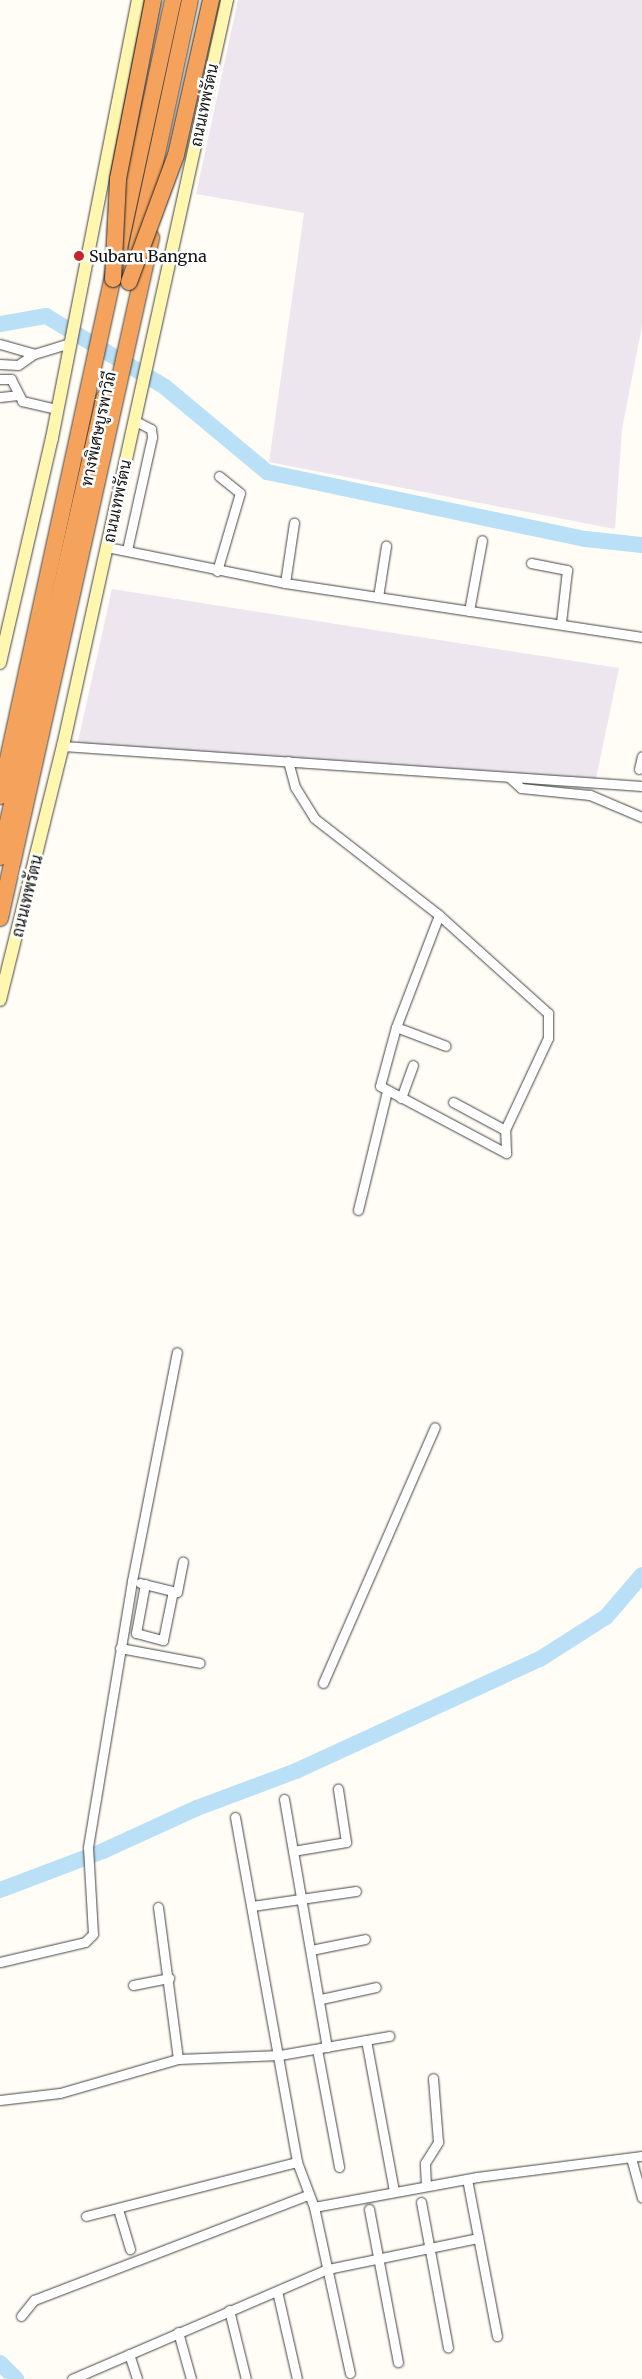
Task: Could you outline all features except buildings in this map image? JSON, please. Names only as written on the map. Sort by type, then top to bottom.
[{"type":"highway","points":[[121,281],[118,179],[153,0]]},
{"type":"highway","points":[[0,764],[167,0]]},
{"type":"highway","name":"ทางพิเศษบูรพาวิถี","points":[[0,857],[121,281],[173,0]]},
{"type":"highway","name":"ทางพิเศษบูรพาวิถี","points":[[0,796],[121,281],[190,0]]},
{"type":"highway","points":[[121,281],[168,182],[210,0]]},
{"type":"highway","name":"ถนนเทพรัตน","points":[[0,918],[27,813],[141,279],[210,0]]},
{"type":"main road","points":[[0,664],[58,409],[138,0]]},
{"type":"main road","name":"ถนนเทพรัตน","points":[[0,1000],[64,746],[227,0]]},
{"type":"main road","points":[[112,135],[144,110]]},
{"type":"street","points":[[11,380],[18,365],[34,354],[70,343]]},
{"type":"street","points":[[0,344],[34,354]]},
{"type":"street","points":[[0,364],[18,365]]},
{"type":"street","points":[[0,379],[11,380]]},
{"type":"street","points":[[11,380],[18,395],[32,405],[58,409]]},
{"type":"street","points":[[0,397],[18,395]]},
{"type":"street","points":[[127,550],[152,437],[149,427],[134,421]]},
{"type":"street","points":[[217,571],[240,493],[218,476]]},
{"type":"street","points":[[285,583],[294,522]]},
{"type":"street","points":[[469,611],[482,540]]},
{"type":"street","points":[[378,597],[386,546]]},
{"type":"street","points":[[107,547],[217,571],[285,583],[561,623],[642,638]]},
{"type":"street","points":[[531,563],[567,570],[561,623]]},
{"type":"street","points":[[64,746],[642,786]]},
{"type":"street","points":[[639,769],[642,756]]},
{"type":"street","points":[[288,761],[295,787],[314,818],[439,915],[548,1013],[548,1038],[505,1130],[506,1153],[387,1091],[380,1081],[396,1027],[439,915]]},
{"type":"street","points":[[510,778],[521,788],[590,795],[642,817]]},
{"type":"street","points":[[396,1027],[446,1046]]},
{"type":"street","points":[[401,1098],[413,1065]]},
{"type":"street","points":[[358,1210],[387,1091]]},
{"type":"street","points":[[453,1102],[505,1130]]},
{"type":"street","points":[[0,1962],[90,1939],[94,1930],[87,1875],[88,1847],[132,1581],[178,1352]]},
{"type":"street","points":[[323,1683],[435,1427]]},
{"type":"street","points":[[132,1581],[177,1592],[183,1562]]},
{"type":"street","points":[[145,1584],[136,1633],[163,1640],[174,1591]]},
{"type":"street","points":[[120,1648],[200,1663]]},
{"type":"street","points":[[293,1851],[346,1842],[338,1789]]},
{"type":"street","points":[[284,1799],[321,1999],[327,2047]]},
{"type":"street","points":[[235,1817],[280,2055],[298,2162],[308,2195],[314,2207],[350,2373]]},
{"type":"street","points":[[252,1906],[302,1896],[356,1891]]},
{"type":"street","points":[[158,1907],[169,1978],[178,2060]]},
{"type":"street","points":[[311,1950],[365,1939]]},
{"type":"street","points":[[132,1985],[169,1978]]},
{"type":"street","points":[[321,1999],[376,1987]]},
{"type":"street","points":[[0,2100],[60,2093],[178,2060],[280,2055],[389,2036]]},
{"type":"street","points":[[366,2040],[394,2192]]},
{"type":"street","points":[[317,2048],[339,2167]]},
{"type":"street","points":[[426,2185],[425,2163],[438,2142],[433,2078]]},
{"type":"street","points":[[314,2207],[426,2185],[642,2156]]},
{"type":"street","points":[[631,2158],[642,2198]]},
{"type":"street","points":[[86,2216],[298,2162]]},
{"type":"street","points":[[467,2179],[497,2336]]},
{"type":"street","points":[[21,2316],[34,2300],[308,2195]]},
{"type":"street","points":[[421,2202],[448,2348]]},
{"type":"street","points":[[118,2209],[130,2249]]},
{"type":"street","points":[[369,2209],[398,2362]]},
{"type":"street","points":[[72,2379],[84,2376],[228,2310],[328,2269],[478,2238]]},
{"type":"street","points":[[277,2290],[297,2379]]},
{"type":"street","points":[[228,2310],[246,2379]]},
{"type":"street","points":[[178,2332],[191,2379]]},
{"type":"street","points":[[129,2354],[137,2379]]},
{"type":"shaded area","points":[[238,0],[642,0],[642,326],[622,429],[615,529],[269,462],[304,213],[196,194]]},
{"type":"shaded area","points":[[112,589],[619,668],[596,779],[77,746]]},
{"type":"waterway","points":[[0,324],[46,316],[165,387],[267,472],[586,539],[642,545]]},
{"type":"waterway","points":[[0,1890],[103,1851],[197,1808],[296,1771],[540,1659],[606,1617],[642,1575]]},
{"type":"waterway","points":[[0,2363],[16,2379]]},
{"type":"place","name":"Subaru Bangna","points":[[79,256]]}]
